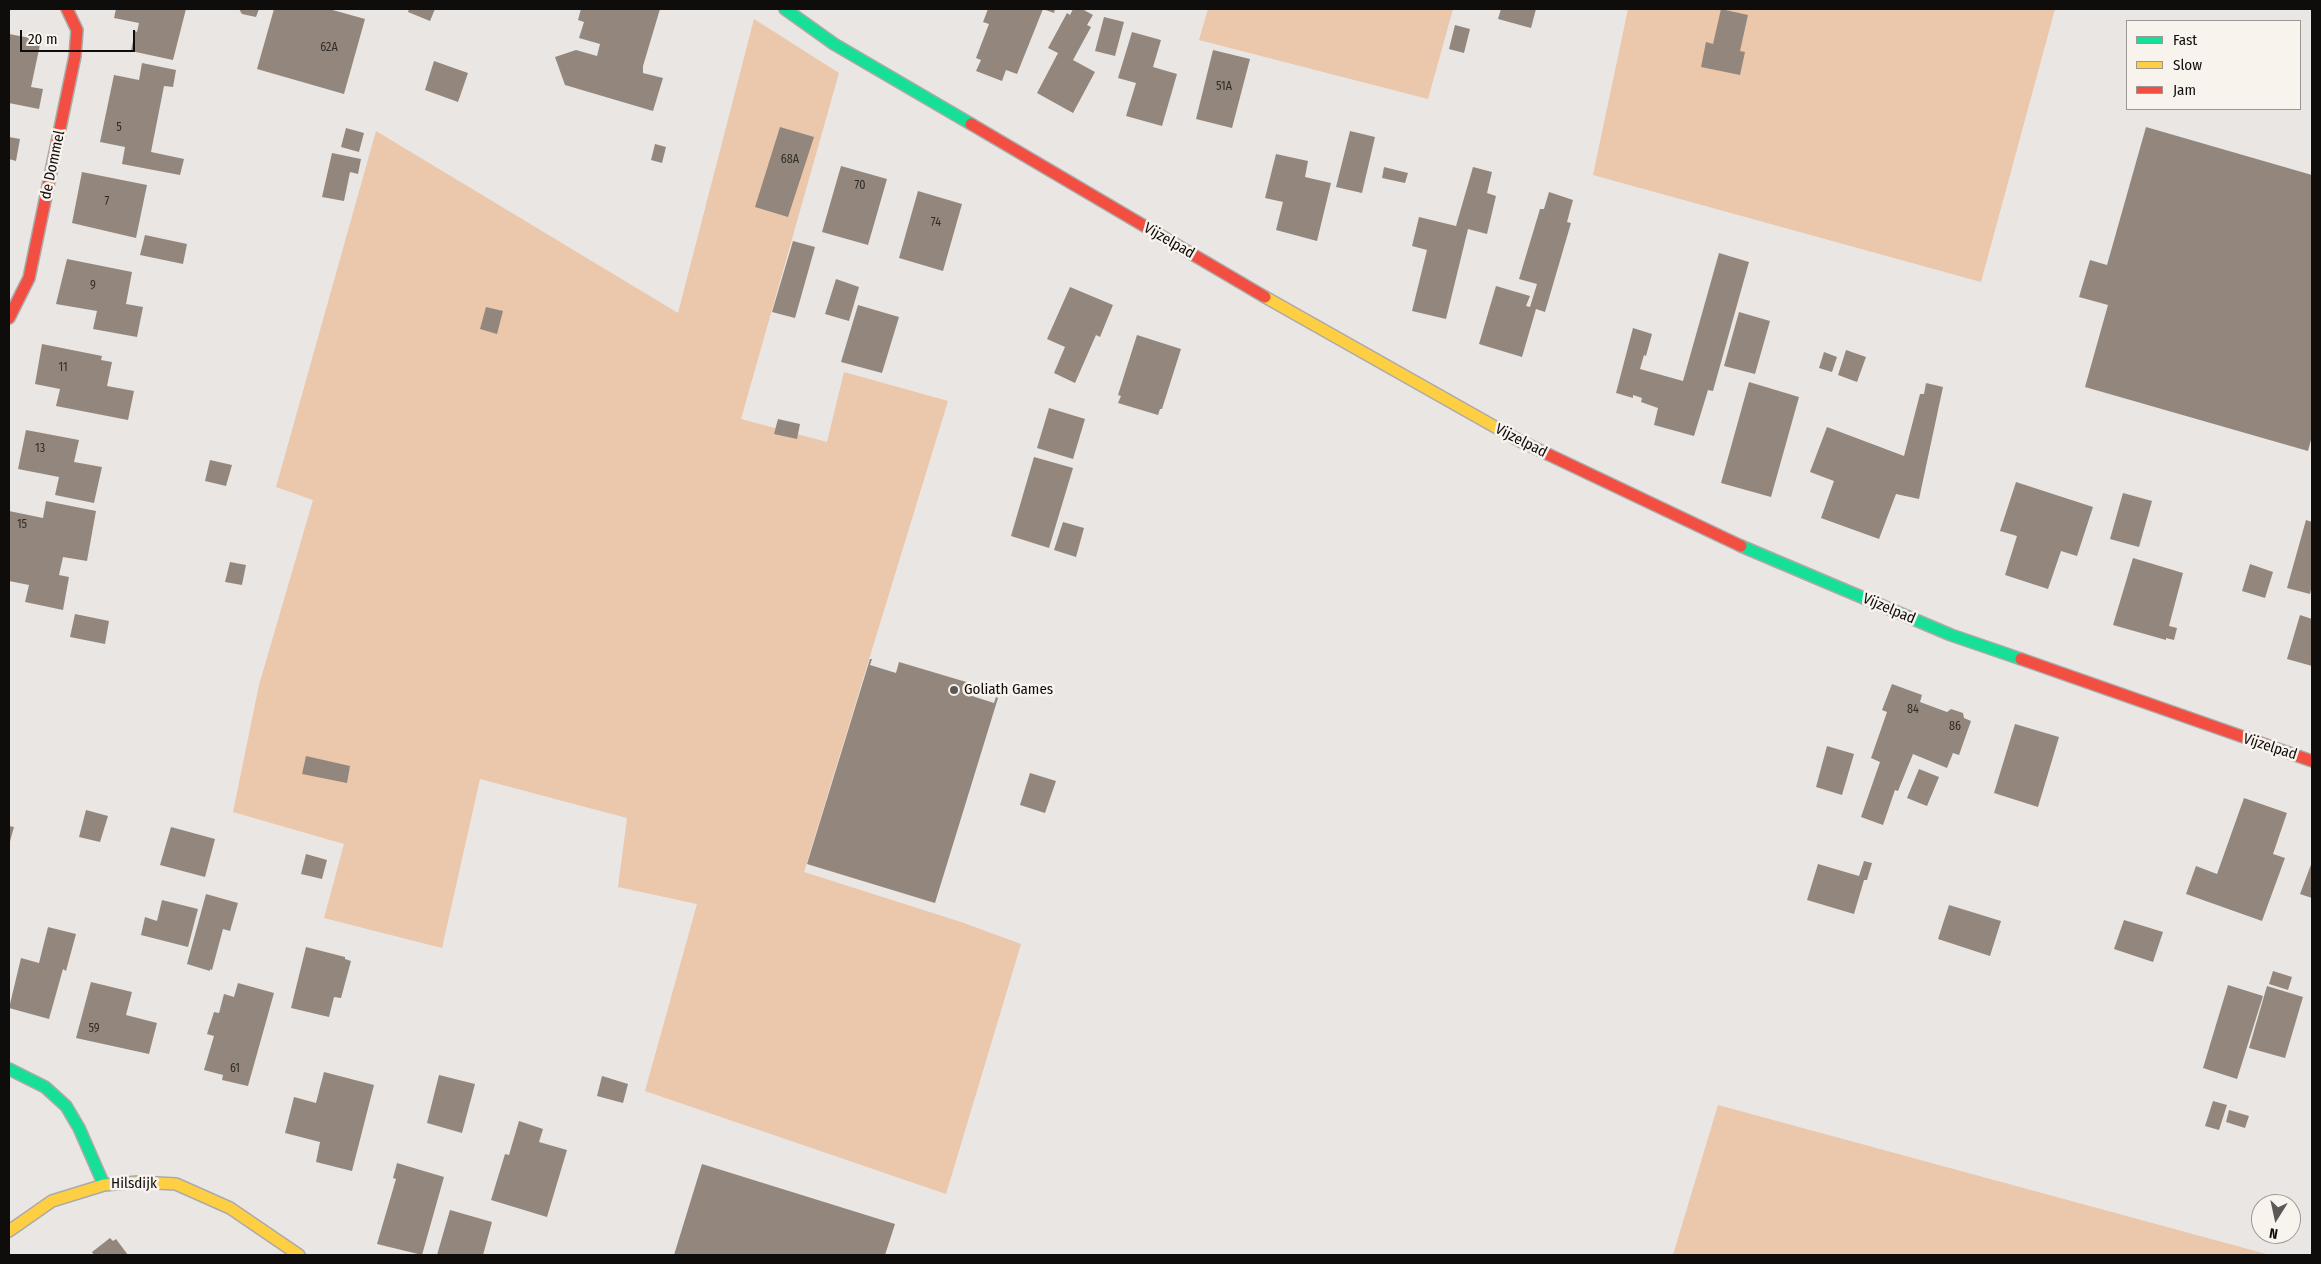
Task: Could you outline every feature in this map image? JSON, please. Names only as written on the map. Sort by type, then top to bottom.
[{"type":"street","name":"de Dommel","points":[[9,318],[29,278],[75,56],[76,30],[67,9]]},
{"type":"street","name":"Vijzelpad","points":[[785,9],[834,44],[1297,316],[1522,443],[1722,538],[1950,635],[2312,761]]},
{"type":"street","name":"Hilsdijk","points":[[9,1069],[44,1087],[66,1106],[80,1128],[104,1185],[138,1182],[176,1184],[230,1208],[299,1255]]},
{"type":"street","points":[[9,1231],[52,1201],[104,1185]]},
{"type":"shaded area","points":[[1208,9],[1453,9],[1428,99],[1199,40]]},
{"type":"shaded area","points":[[1628,9],[2055,9],[1981,282],[1593,175]]},
{"type":"shaded area","points":[[754,19],[839,73],[741,419],[827,442],[844,372],[948,401],[804,872],[961,922],[1021,944],[946,1194],[645,1091],[697,904],[618,887],[627,818],[480,779],[442,948],[324,918],[344,844],[233,812],[259,685],[313,500],[276,487],[376,131],[678,313]]},
{"type":"shaded area","points":[[1718,1105],[2270,1255],[1673,1255]]},
{"type":"building","points":[[116,9],[186,9],[173,60],[131,51],[135,31],[137,32],[139,23],[114,18]]},
{"type":"building","points":[[239,9],[259,9],[256,17],[242,14]]},
{"type":"building","points":[[274,9],[329,9],[365,19],[344,94],[257,69]]},
{"type":"building","points":[[409,9],[435,9],[430,21],[408,12]]},
{"type":"building","points":[[581,9],[660,9],[643,66],[643,73],[663,78],[653,111],[565,85],[555,57],[576,50],[597,56],[600,44],[579,38],[584,22],[578,20]]},
{"type":"building","points":[[988,9],[1043,9],[1017,74],[1006,70],[1002,81],[976,71],[981,60],[976,58],[989,24],[983,22]]},
{"type":"building","points":[[1043,9],[1055,9],[1054,13]]},
{"type":"building","points":[[1073,9],[1082,9],[1093,15],[1087,25],[1091,27],[1073,60],[1095,72],[1073,113],[1037,93],[1058,53],[1048,48],[1067,13],[1070,15]]},
{"type":"building","points":[[1501,9],[1536,9],[1531,28],[1498,19]]},
{"type":"building","points":[[1721,9],[1748,15],[1740,51],[1745,52],[1740,75],[1701,67],[1706,42],[1713,44]]},
{"type":"building","points":[[1104,17],[1124,22],[1115,56],[1095,51]]},
{"type":"building","points":[[1455,25],[1470,29],[1464,53],[1449,49]]},
{"type":"building","points":[[1132,32],[1161,40],[1153,67],[1177,74],[1162,126],[1126,116],[1136,83],[1118,78]]},
{"type":"building","points":[[9,34],[41,40],[31,87],[43,89],[39,109],[9,103]]},
{"type":"building","points":[[1213,50],[1250,59],[1232,128],[1196,119]]},
{"type":"building","points":[[434,61],[468,73],[458,102],[425,90]]},
{"type":"building","points":[[142,63],[176,70],[173,87],[164,86],[151,152],[184,159],[180,175],[122,164],[125,147],[100,142],[114,75],[139,80]]},
{"type":"building","points":[[780,127],[814,137],[788,217],[755,207]]},
{"type":"building","points":[[2146,127],[2312,175],[2312,436],[2308,451],[2085,387],[2108,305],[2079,297],[2090,260],[2107,265]]},
{"type":"building","points":[[346,128],[364,133],[359,152],[341,147]]},
{"type":"building","points":[[1350,131],[1375,137],[1362,193],[1336,187]]},
{"type":"building","points":[[9,137],[20,139],[16,161],[9,159]]},
{"type":"building","points":[[655,144],[666,147],[662,163],[651,160]]},
{"type":"building","points":[[332,153],[361,159],[358,174],[350,172],[344,201],[322,197]]},
{"type":"building","points":[[1276,154],[1308,161],[1305,177],[1331,183],[1317,241],[1276,230],[1283,202],[1265,198]]},
{"type":"building","points":[[841,166],[887,179],[868,245],[822,232]]},
{"type":"building","points":[[1384,167],[1408,173],[1405,183],[1382,178]]},
{"type":"building","points":[[1473,167],[1492,172],[1487,193],[1496,196],[1487,234],[1468,229],[1446,319],[1412,311],[1427,250],[1412,246],[1419,217],[1456,226]]},
{"type":"building","points":[[82,172],[147,185],[136,238],[72,223]]},
{"type":"building","points":[[918,191],[962,204],[943,271],[899,258]]},
{"type":"building","points":[[1549,192],[1573,200],[1567,222],[1571,223],[1545,312],[1536,309],[1522,357],[1479,344],[1496,286],[1530,296],[1526,306],[1530,307],[1537,284],[1519,279],[1540,209],[1544,209]]},
{"type":"building","points":[[145,235],[187,244],[183,264],[140,255]]},
{"type":"building","points":[[793,241],[815,247],[795,318],[772,312]]},
{"type":"building","points":[[1719,253],[1749,262],[1713,391],[1708,390],[1694,436],[1654,425],[1658,408],[1641,402],[1642,398],[1633,395],[1633,398],[1616,393],[1633,328],[1652,334],[1640,369],[1683,381]]},
{"type":"building","points":[[67,259],[132,272],[126,304],[143,307],[137,337],[93,329],[97,311],[56,304]]},
{"type":"building","points":[[836,279],[859,287],[849,321],[825,314]]},
{"type":"building","points":[[1070,287],[1113,305],[1100,337],[1096,335],[1075,383],[1054,373],[1065,347],[1047,339]]},
{"type":"building","points":[[858,305],[899,317],[882,373],[841,362]]},
{"type":"building","points":[[486,307],[503,311],[497,334],[480,329]]},
{"type":"building","points":[[1739,312],[1770,321],[1755,374],[1724,366]]},
{"type":"building","points":[[1137,335],[1181,349],[1162,409],[1160,409],[1158,415],[1118,403],[1121,396],[1118,395]]},
{"type":"building","points":[[42,344],[102,356],[101,360],[112,362],[107,386],[134,391],[128,420],[56,406],[60,389],[35,384]]},
{"type":"building","points":[[1846,350],[1866,357],[1857,382],[1838,375]]},
{"type":"building","points":[[1824,352],[1837,357],[1832,372],[1819,368]]},
{"type":"building","points":[[1749,382],[1799,397],[1771,497],[1721,483]]},
{"type":"building","points":[[1926,383],[1943,387],[1919,499],[1896,494],[1879,539],[1821,518],[1834,481],[1810,472],[1827,427],[1904,456],[1920,394],[1924,394]]},
{"type":"building","points":[[1049,408],[1085,419],[1073,459],[1037,448]]},
{"type":"building","points":[[778,419],[800,424],[797,439],[774,434]]},
{"type":"building","points":[[26,430],[79,440],[74,462],[102,467],[94,503],[55,495],[59,477],[18,469]]},
{"type":"building","points":[[1034,457],[1073,468],[1049,548],[1011,536]]},
{"type":"building","points":[[210,460],[232,465],[226,486],[205,481]]},
{"type":"building","points":[[2016,482],[2093,507],[2077,556],[2061,551],[2048,589],[2005,575],[2017,536],[2000,531]]},
{"type":"building","points":[[2123,493],[2152,501],[2139,547],[2110,539]]},
{"type":"building","points":[[46,501],[96,511],[87,561],[63,557],[59,575],[69,577],[63,610],[25,602],[29,585],[9,581],[9,511],[43,518]]},
{"type":"building","points":[[2306,520],[2312,522],[2312,585],[2310,594],[2287,588]]},
{"type":"building","points":[[1063,522],[1084,528],[1076,557],[1054,550]]},
{"type":"building","points":[[2133,558],[2183,573],[2169,626],[2177,628],[2174,640],[2166,638],[2166,640],[2113,625]]},
{"type":"building","points":[[230,562],[246,565],[242,585],[225,582]]},
{"type":"building","points":[[2250,564],[2273,572],[2265,598],[2242,591]]},
{"type":"building","points":[[75,614],[109,621],[105,644],[70,637]]},
{"type":"building","points":[[2300,615],[2312,619],[2312,666],[2287,659]]},
{"type":"building","points":[[870,659],[872,659],[870,665],[896,673],[899,662],[973,684],[969,695],[994,703],[996,697],[998,698],[935,903],[807,864]]},
{"type":"building","points":[[1892,684],[1922,695],[1920,702],[1947,712],[1951,709],[1963,713],[1964,718],[1971,721],[1959,755],[1953,753],[1947,768],[1913,754],[1898,791],[1895,790],[1883,825],[1861,817],[1880,762],[1871,758],[1887,712],[1882,710]]},
{"type":"building","points":[[2015,724],[2059,737],[2038,807],[1994,793]]},
{"type":"building","points":[[1827,746],[1854,754],[1842,795],[1816,787]]},
{"type":"building","points":[[306,756],[350,766],[347,783],[302,774]]},
{"type":"building","points":[[1919,769],[1939,777],[1927,806],[1907,798]]},
{"type":"building","points":[[1030,773],[1056,781],[1045,813],[1020,805]]},
{"type":"building","points":[[2244,798],[2287,813],[2273,854],[2285,858],[2262,921],[2186,894],[2196,866],[2217,874]]},
{"type":"building","points":[[86,810],[108,816],[100,842],[79,837]]},
{"type":"building","points":[[9,826],[14,827],[9,845]]},
{"type":"building","points":[[171,827],[215,839],[205,877],[160,865]]},
{"type":"building","points":[[306,854],[327,860],[322,879],[301,874]]},
{"type":"building","points":[[1864,861],[1872,863],[1867,880],[1864,880],[1854,914],[1807,900],[1818,864],[1859,876]]},
{"type":"building","points":[[2312,862],[2312,898],[2300,894]]},
{"type":"building","points":[[206,894],[238,903],[230,931],[223,929],[212,970],[210,969],[210,971],[187,964]]},
{"type":"building","points":[[162,900],[198,909],[188,947],[141,935],[145,917],[157,921]]},
{"type":"building","points":[[1949,905],[2001,921],[1990,956],[1938,939]]},
{"type":"building","points":[[2124,920],[2163,932],[2153,962],[2114,949]]},
{"type":"building","points":[[48,927],[76,934],[66,971],[63,969],[49,1019],[9,1008],[21,958],[39,963]]},
{"type":"building","points":[[306,947],[345,957],[345,959],[351,961],[341,998],[334,997],[329,1017],[291,1008]]},
{"type":"building","points":[[2273,971],[2292,977],[2288,990],[2269,984]]},
{"type":"building","points":[[91,982],[132,992],[126,1015],[157,1023],[149,1054],[76,1038]]},
{"type":"building","points":[[238,983],[274,993],[248,1086],[222,1080],[223,1075],[204,1070],[214,1036],[207,1034],[214,1012],[219,1013],[224,994],[234,997]]},
{"type":"building","points":[[2228,985],[2263,996],[2237,1079],[2203,1068]]},
{"type":"building","points":[[2267,986],[2303,997],[2285,1058],[2249,1048]]},
{"type":"building","points":[[324,1072],[374,1085],[352,1171],[316,1162],[320,1142],[285,1133],[294,1097],[316,1103]]},
{"type":"building","points":[[439,1075],[475,1084],[462,1133],[427,1123]]},
{"type":"building","points":[[602,1076],[628,1084],[623,1103],[597,1096]]},
{"type":"building","points":[[2213,1101],[2227,1105],[2219,1130],[2205,1126]]},
{"type":"building","points":[[2229,1110],[2249,1116],[2245,1128],[2226,1122]]},
{"type":"building","points":[[519,1121],[543,1129],[539,1142],[567,1150],[547,1217],[491,1200],[505,1154],[509,1155]]},
{"type":"building","points":[[397,1163],[444,1177],[422,1255],[377,1244],[396,1179],[393,1178]]},
{"type":"building","points":[[702,1164],[895,1224],[885,1255],[674,1255]]},
{"type":"building","points":[[450,1210],[492,1222],[483,1255],[437,1255]]},
{"type":"building","points":[[110,1238],[113,1241],[116,1239],[128,1255],[94,1255],[92,1252]]},
{"type":"traffic: fast","points":[[785,9],[834,44],[971,124]]},
{"type":"traffic: fast","points":[[1741,546],[1951,635],[2021,659]]},
{"type":"traffic: fast","points":[[9,1069],[45,1087],[66,1106],[79,1128],[104,1185]]},
{"type":"traffic: slow","points":[[1265,297],[1520,441]]},
{"type":"traffic: slow","points":[[9,1231],[52,1201],[104,1185],[138,1182],[176,1184],[230,1208],[299,1255]]},
{"type":"traffic: jam","points":[[9,318],[29,278],[75,56],[77,30],[67,9]]},
{"type":"traffic: jam","points":[[971,124],[1265,297]]},
{"type":"traffic: jam","points":[[1520,441],[1741,546]]},
{"type":"traffic: jam","points":[[2021,659],[2312,761]]},
{"type":"place","name":"Goliath Games","points":[[954,690]]}]
